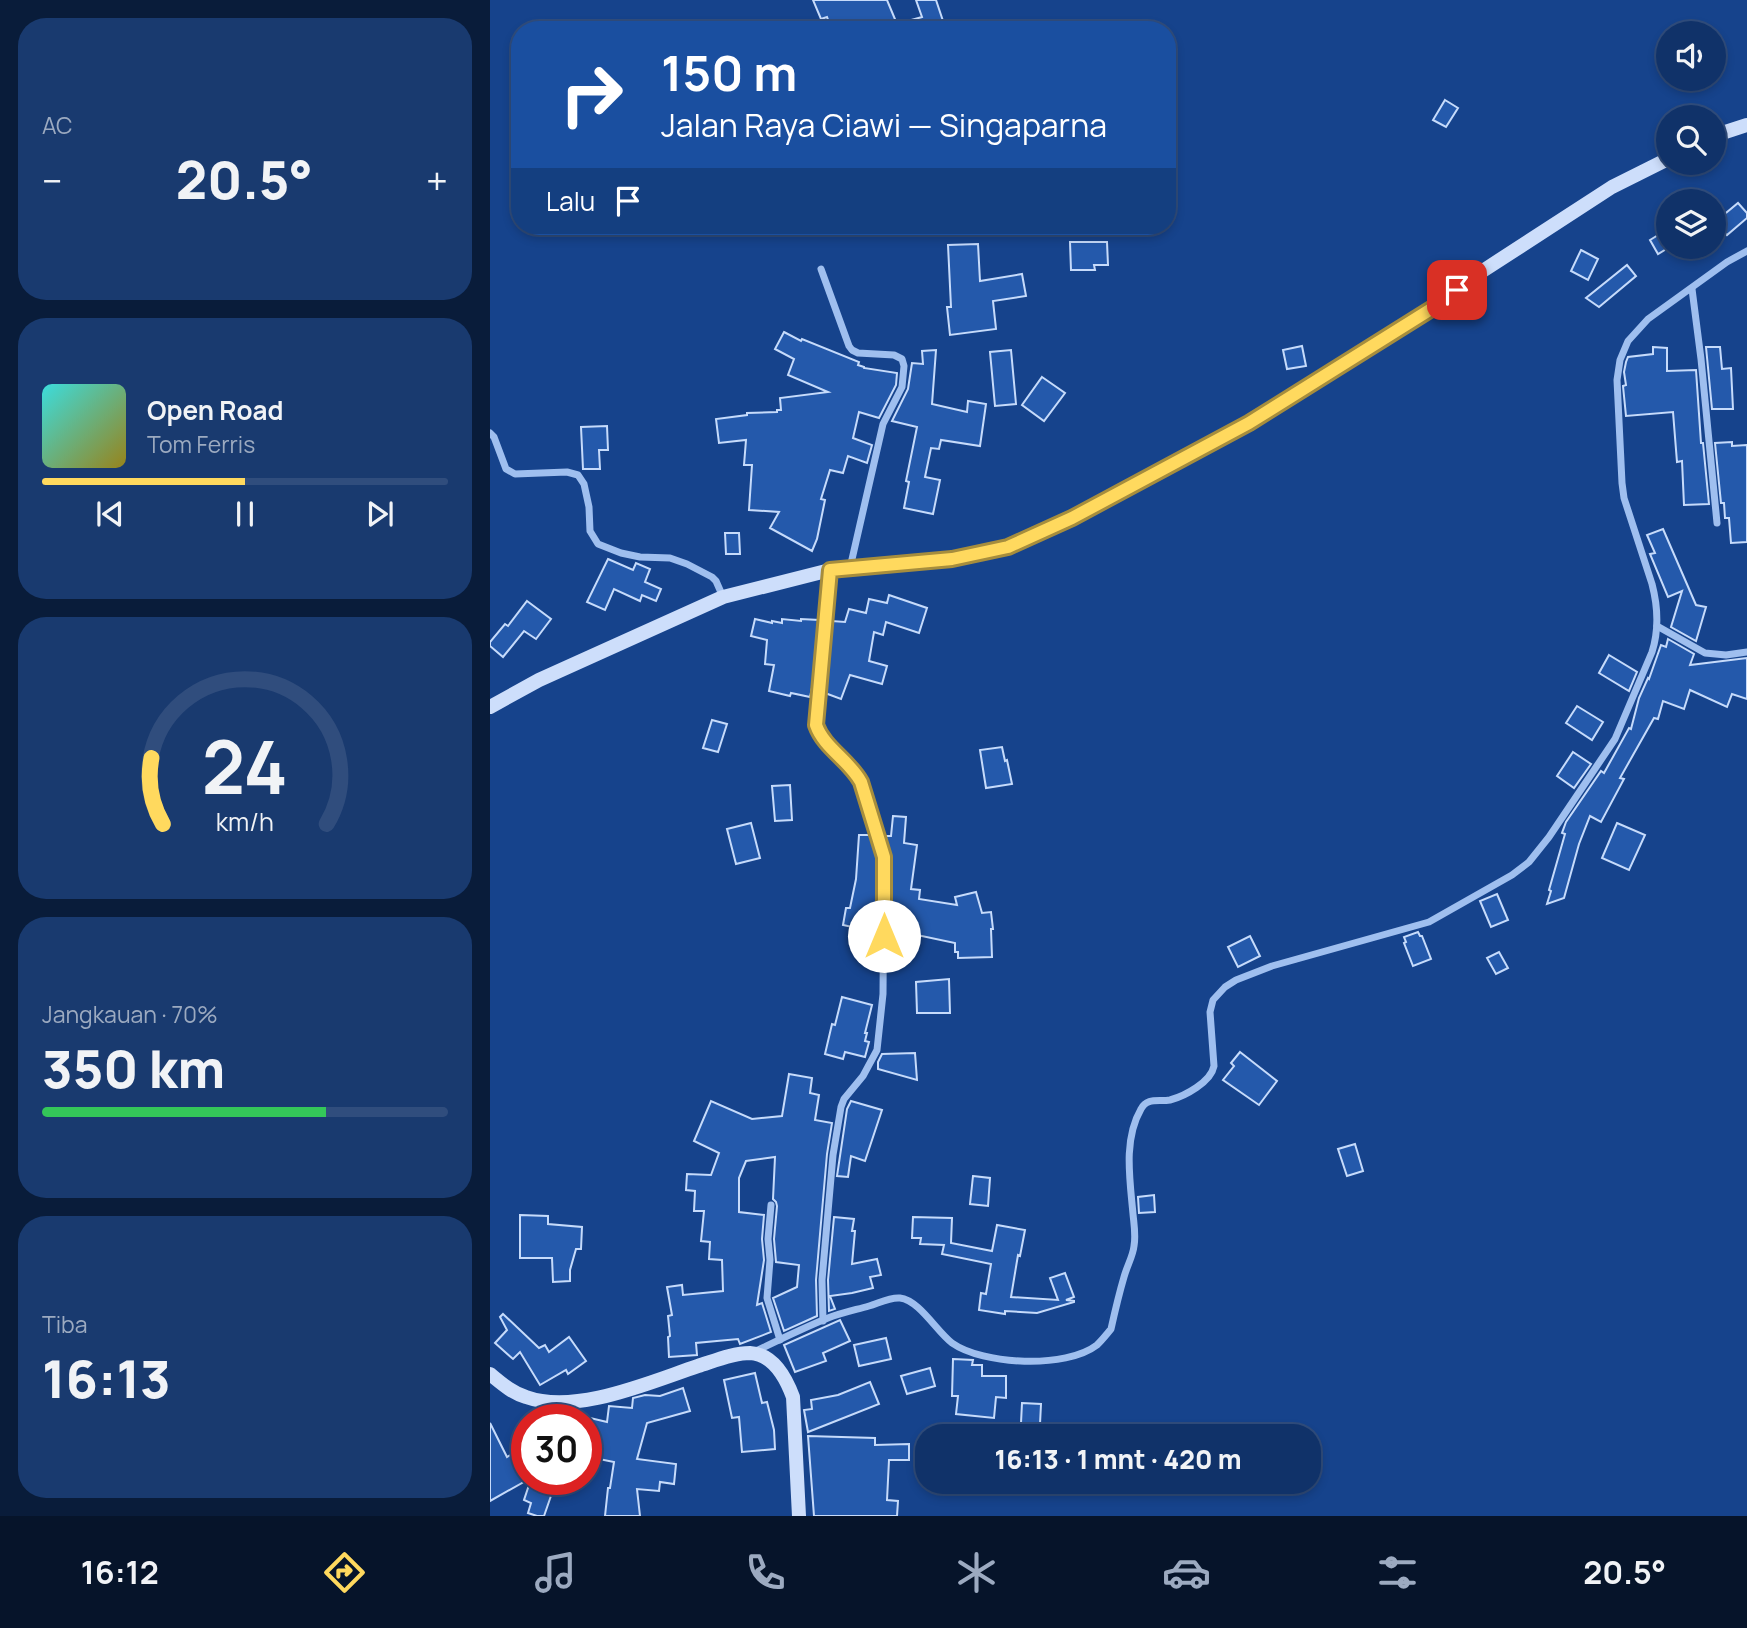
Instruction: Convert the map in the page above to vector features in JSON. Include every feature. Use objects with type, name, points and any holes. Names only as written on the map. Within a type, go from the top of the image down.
[{"type":"main road","points":[[1726,132],[1747,125]]},
{"type":"main road","points":[[490,707],[539,680],[723,597],[830,570],[952,559],[1008,547],[1072,518],[1249,423],[1436,306],[1478,274],[1612,187],[1656,165]]},
{"type":"main road","points":[[490,1374],[507,1388],[525,1397],[546,1402],[573,1402],[631,1388],[730,1356],[752,1353],[766,1359],[777,1367],[787,1380],[793,1397],[799,1516]]},
{"type":"street","points":[[752,1353],[823,1321],[893,1298],[908,1300],[944,1336],[963,1349],[1000,1360],[1058,1359],[1087,1350],[1105,1336],[1111,1329],[1134,1248],[1129,1145],[1134,1126],[1144,1104],[1150,1101],[1172,1100],[1206,1081],[1213,1073],[1210,1013],[1213,1000],[1236,980],[1272,966],[1429,922],[1512,875],[1529,862],[1549,837],[1615,739],[1652,652],[1657,626],[1652,584],[1624,498],[1617,380],[1620,360],[1628,341],[1648,318],[1747,251]]},
{"type":"street","points":[[821,269],[852,350],[858,353],[894,355],[902,359],[904,366],[902,387],[883,424],[849,568]]},
{"type":"street","points":[[1692,289],[1717,523]]},
{"type":"street","points":[[490,433],[506,469],[510,472],[527,475],[566,472],[582,478],[589,507],[590,531],[598,544],[621,553],[670,558],[687,564],[712,577],[723,597]]},
{"type":"street","points":[[823,1321],[822,1280],[833,1155],[841,1107],[877,1050],[883,987],[883,853],[856,772],[823,740],[816,725],[830,570]]},
{"type":"street","points":[[1657,626],[1705,653],[1726,655],[1747,652]]},
{"type":"street","points":[[771,1205],[767,1298],[780,1340]]},
{"type":"building","points":[[813,0],[887,0],[896,21],[829,21],[827,17],[821,19]]},
{"type":"building","points":[[916,0],[936,0],[943,21],[908,21],[922,17]]},
{"type":"building","points":[[1445,100],[1458,108],[1446,127],[1433,120]]},
{"type":"building","points":[[1738,203],[1747,213],[1747,218],[1727,235],[1726,234],[1726,213]]},
{"type":"building","points":[[1656,236],[1656,250],[1650,240]]},
{"type":"building","points":[[1070,242],[1107,242],[1108,265],[1094,265],[1095,270],[1071,270]]},
{"type":"building","points":[[978,244],[980,281],[1022,274],[1026,296],[993,301],[996,329],[950,335],[947,307],[951,307],[948,245]]},
{"type":"building","points":[[1581,250],[1598,259],[1588,280],[1571,271]]},
{"type":"building","points":[[1627,265],[1636,276],[1599,307],[1586,298]]},
{"type":"building","points":[[784,332],[859,362],[858,365],[864,368],[897,373],[896,385],[879,418],[859,412],[853,438],[872,445],[867,463],[848,456],[843,473],[830,470],[821,499],[825,500],[812,551],[770,528],[779,512],[749,510],[752,465],[744,465],[746,440],[719,443],[716,419],[747,413],[777,412],[781,410],[780,398],[828,392],[788,375],[794,359],[775,349]]},
{"type":"building","points":[[1302,346],[1306,366],[1287,369],[1283,350]]},
{"type":"building","points":[[1653,347],[1667,348],[1667,371],[1696,370],[1709,504],[1684,505],[1682,461],[1677,462],[1673,412],[1626,416],[1623,386],[1626,385],[1626,362],[1628,357],[1653,354]]},
{"type":"building","points":[[1706,347],[1720,347],[1722,369],[1731,368],[1733,409],[1712,409]]},
{"type":"building","points":[[936,350],[932,404],[967,412],[968,401],[986,404],[980,446],[941,440],[939,449],[931,448],[925,477],[940,480],[933,514],[904,508],[909,482],[906,481],[917,427],[892,421],[908,389],[912,363],[923,364],[922,351]]},
{"type":"building","points":[[1011,350],[1016,404],[995,406],[990,352]]},
{"type":"building","points":[[1042,377],[1065,393],[1044,421],[1022,405]]},
{"type":"building","points":[[607,426],[608,450],[599,450],[600,469],[583,469],[581,427]]},
{"type":"building","points":[[1732,442],[1732,446],[1747,445],[1747,542],[1731,543],[1729,518],[1725,518],[1724,503],[1721,503],[1715,443]]},
{"type":"building","points":[[1663,529],[1696,605],[1706,607],[1696,641],[1671,627],[1682,591],[1668,597],[1650,554],[1655,553],[1647,535]]},
{"type":"building","points":[[725,533],[739,533],[740,554],[726,554]]},
{"type":"building","points":[[608,559],[633,570],[636,563],[650,569],[645,582],[661,589],[656,601],[642,595],[640,601],[614,589],[605,610],[587,602]]},
{"type":"building","points":[[889,595],[927,608],[919,633],[886,622],[883,635],[874,632],[869,661],[887,666],[882,684],[850,675],[841,699],[825,693],[832,621],[845,622],[849,609],[866,613],[869,599],[887,603]]},
{"type":"building","points":[[527,601],[551,619],[536,639],[524,631],[503,657],[490,646],[490,642],[505,624],[508,626]]},
{"type":"building","points":[[755,619],[772,623],[782,623],[782,619],[819,620],[810,697],[769,691],[774,665],[765,664],[767,640],[751,636]]},
{"type":"building","points":[[1668,639],[1694,654],[1690,665],[1747,658],[1747,699],[1732,694],[1727,707],[1690,690],[1684,709],[1663,701],[1658,719],[1654,718],[1620,778],[1624,779],[1601,822],[1590,816],[1564,898],[1547,904],[1566,822],[1601,771],[1604,773],[1629,728],[1631,729],[1639,698],[1661,645],[1666,647]]},
{"type":"building","points":[[1609,655],[1637,672],[1629,691],[1599,673]]},
{"type":"building","points":[[1577,706],[1603,722],[1592,740],[1566,723]]},
{"type":"building","points":[[712,720],[727,724],[718,752],[703,748]]},
{"type":"building","points":[[1002,747],[1012,784],[986,788],[980,750]]},
{"type":"building","points":[[1573,752],[1591,764],[1574,788],[1557,776]]},
{"type":"building","points":[[790,785],[792,820],[775,821],[772,786]]},
{"type":"building","points":[[893,816],[906,817],[904,843],[917,845],[911,889],[920,890],[919,899],[957,905],[955,897],[976,892],[982,913],[991,912],[992,957],[958,958],[955,943],[898,931],[900,909],[890,908],[890,857],[884,836],[891,836]]},
{"type":"building","points":[[751,823],[760,858],[736,864],[727,829]]},
{"type":"building","points":[[1617,823],[1645,835],[1629,870],[1602,858]]},
{"type":"building","points":[[859,835],[871,835],[878,858],[878,907],[872,906],[869,922],[858,920],[857,928],[843,925],[846,908],[850,908],[856,879]]},
{"type":"building","points":[[1497,894],[1508,920],[1491,927],[1480,901]]},
{"type":"building","points":[[1418,932],[1431,959],[1413,966],[1404,937]]},
{"type":"building","points":[[1250,936],[1260,956],[1238,967],[1228,947]]},
{"type":"building","points":[[1499,952],[1508,968],[1496,974],[1487,958]]},
{"type":"building","points":[[949,979],[950,1013],[917,1013],[916,982]]},
{"type":"building","points":[[842,997],[872,1005],[865,1033],[865,1041],[869,1042],[865,1057],[845,1052],[843,1059],[825,1054]]},
{"type":"building","points":[[1240,1052],[1277,1081],[1259,1105],[1223,1080],[1234,1066],[1231,1063]]},
{"type":"building","points":[[915,1053],[917,1080],[878,1069],[882,1054]]},
{"type":"building","points":[[789,1074],[812,1078],[810,1093],[819,1095],[815,1120],[832,1123],[816,1280],[817,1316],[784,1331],[773,1298],[797,1287],[799,1265],[776,1262],[774,1239],[777,1206],[773,1199],[775,1157],[746,1161],[739,1178],[739,1212],[764,1215],[764,1260],[757,1305],[762,1303],[771,1332],[740,1344],[738,1339],[696,1343],[697,1355],[669,1357],[668,1316],[672,1315],[667,1287],[682,1285],[683,1295],[723,1291],[722,1260],[709,1259],[710,1242],[701,1241],[704,1211],[694,1211],[695,1191],[686,1190],[687,1174],[711,1175],[719,1153],[694,1141],[711,1101],[752,1119],[782,1116]]},
{"type":"building","points":[[851,1101],[882,1110],[865,1161],[851,1156],[848,1177],[837,1176],[847,1109]]},
{"type":"building","points":[[1355,1144],[1363,1171],[1347,1176],[1338,1149]]},
{"type":"building","points":[[973,1176],[990,1178],[988,1206],[970,1204]]},
{"type":"building","points":[[1154,1195],[1155,1212],[1139,1213],[1138,1197]]},
{"type":"building","points":[[520,1215],[548,1216],[548,1224],[582,1227],[581,1249],[576,1249],[570,1281],[553,1282],[552,1258],[520,1258]]},
{"type":"building","points":[[834,1217],[854,1219],[852,1264],[877,1259],[881,1275],[870,1277],[873,1288],[830,1296],[835,1309],[829,1311],[828,1280]]},
{"type":"building","points":[[913,1217],[952,1218],[951,1243],[992,1251],[997,1225],[1025,1230],[1011,1297],[1058,1300],[1050,1278],[1065,1273],[1074,1297],[1066,1300],[1074,1302],[1037,1313],[1005,1311],[1005,1314],[979,1310],[981,1293],[986,1294],[991,1264],[942,1254],[944,1245],[920,1244],[921,1238],[912,1238]]},
{"type":"building","points":[[503,1314],[539,1348],[545,1345],[549,1352],[569,1337],[586,1361],[568,1374],[566,1370],[540,1385],[520,1352],[513,1359],[495,1343],[507,1330],[500,1317]]},
{"type":"building","points":[[840,1320],[850,1341],[823,1353],[826,1361],[795,1372],[784,1345]]},
{"type":"building","points":[[886,1338],[891,1359],[859,1366],[854,1345]]},
{"type":"building","points":[[953,1359],[973,1360],[972,1365],[982,1365],[982,1376],[1006,1376],[1006,1398],[996,1397],[994,1418],[956,1414],[958,1396],[952,1396]]},
{"type":"building","points":[[930,1368],[935,1386],[907,1394],[901,1376]]},
{"type":"building","points":[[755,1373],[762,1403],[767,1402],[774,1430],[775,1449],[742,1452],[739,1417],[732,1418],[724,1380]]},
{"type":"building","points":[[870,1382],[879,1404],[808,1432],[804,1410],[812,1409],[811,1400],[838,1395]]},
{"type":"building","points":[[683,1388],[690,1411],[647,1423],[637,1459],[676,1464],[674,1484],[660,1482],[659,1491],[637,1489],[640,1516],[605,1516],[614,1462],[602,1460],[602,1421],[607,1422],[609,1406],[632,1408],[633,1398],[645,1395],[660,1396]]},
{"type":"building","points":[[1022,1403],[1041,1404],[1040,1424],[1021,1423]]},
{"type":"building","points":[[490,1423],[507,1457],[511,1454],[511,1489],[490,1501]]},
{"type":"building","points":[[808,1436],[875,1438],[875,1445],[909,1444],[909,1460],[889,1460],[887,1500],[898,1501],[897,1516],[814,1516]]},
{"type":"building","points":[[526,1495],[551,1495],[544,1516],[528,1513],[531,1503],[524,1500]]},
{"type":"route","points":[[884,936],[884,857],[861,782],[856,772],[823,740],[816,725],[830,570],[952,559],[1008,547],[1072,518],[1249,423],[1436,306],[1457,290]]}]
